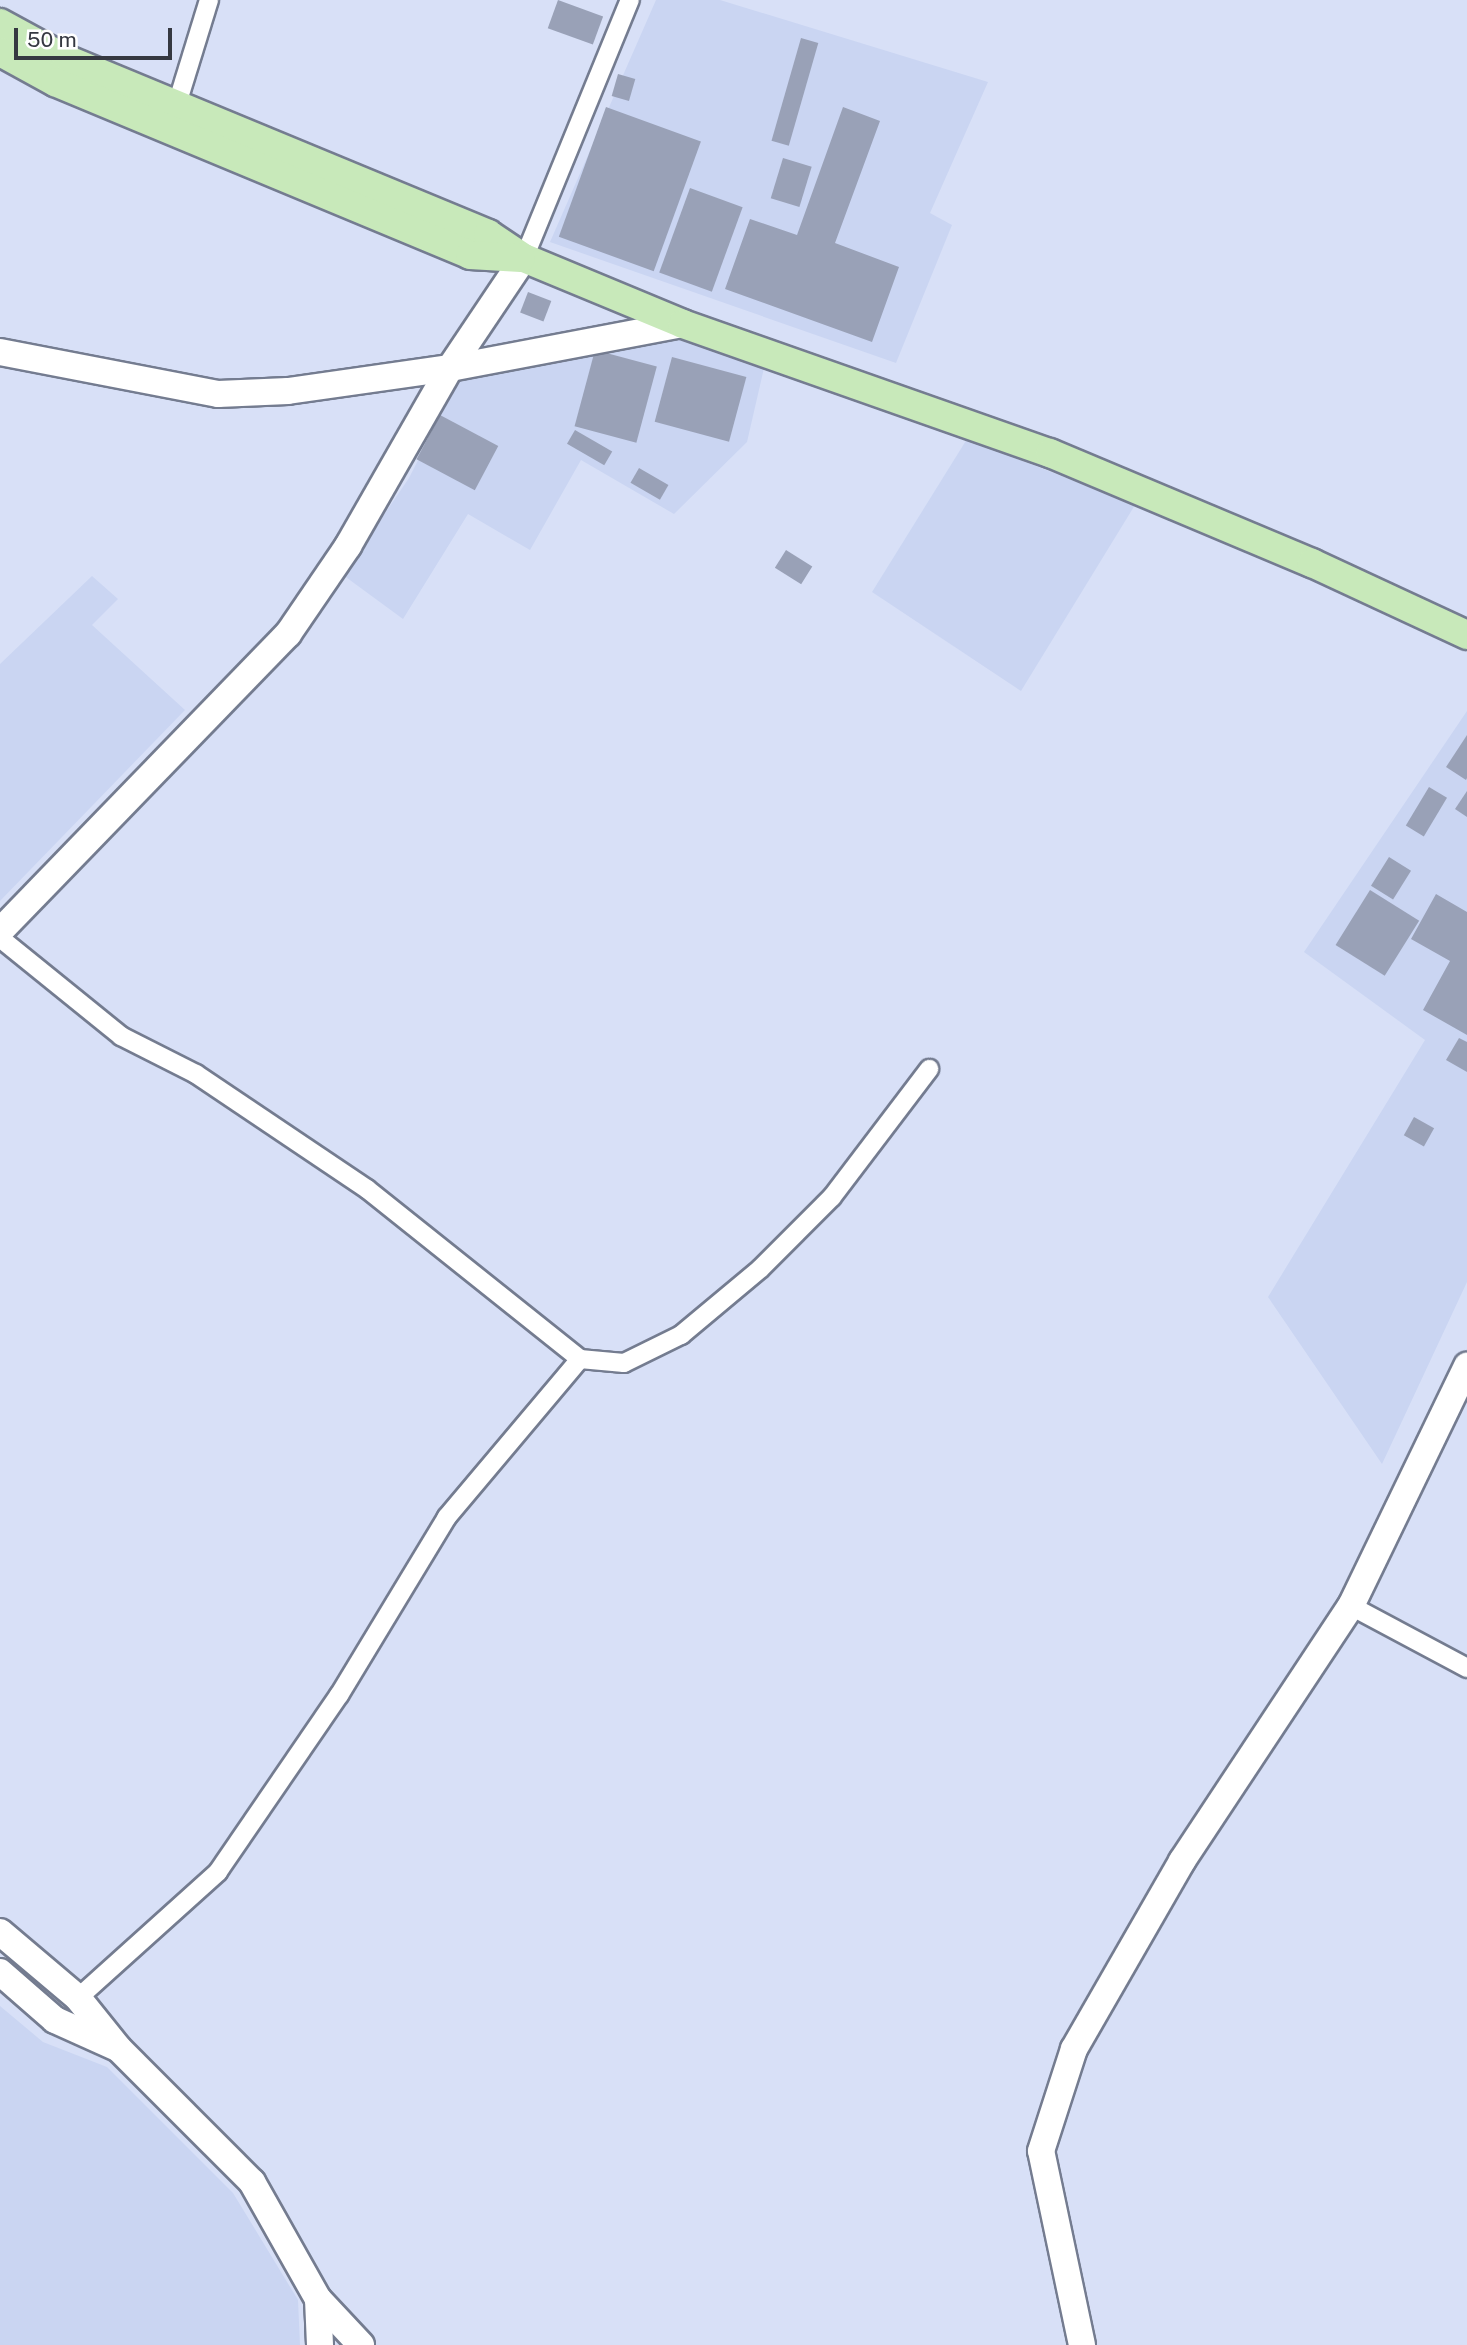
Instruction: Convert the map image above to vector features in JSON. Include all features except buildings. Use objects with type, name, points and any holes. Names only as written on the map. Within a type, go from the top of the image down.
[{"type":"main road","points":[[0,23],[66,59],[488,234],[524,258],[683,324],[1050,453],[1312,563],[1467,635]]},
{"type":"main road","points":[[0,52],[55,82],[470,255],[524,258]]},
{"type":"street","points":[[177,104],[209,0]]},
{"type":"street","points":[[0,931],[288,634],[348,546],[450,368],[524,258],[630,0]]},
{"type":"street","points":[[0,352],[218,394],[288,391],[450,368],[683,324]]},
{"type":"street","points":[[0,938],[121,1037],[196,1074],[367,1189],[580,1359],[624,1363],[691,1326],[761,1268],[832,1197],[929,1069]]},
{"type":"street","points":[[78,1998],[218,1872],[338,1695],[447,1517],[580,1359]]},
{"type":"street","points":[[1082,2345],[1041,2151],[1074,2049],[1182,1861],[1351,1606],[1467,1366]]},
{"type":"street","points":[[1351,1606],[1467,1668]]},
{"type":"street","points":[[0,1932],[78,1998],[119,2049],[252,2182],[318,2299],[361,2345]]},
{"type":"street","points":[[0,1972],[55,2020],[119,2049]]},
{"type":"street","points":[[318,2299],[320,2345]]},
{"type":"shaded area","points":[[656,0],[720,0],[988,82],[930,213],[952,225],[896,363],[550,242]]},
{"type":"shaded area","points":[[684,339],[764,368],[747,442],[674,514],[581,460],[530,550],[468,514],[403,619],[343,575],[409,478],[460,377]]},
{"type":"shaded area","points":[[967,439],[1135,505],[1021,691],[872,592]]},
{"type":"shaded area","points":[[92,576],[118,599],[92,625],[185,710],[0,901],[0,664]]},
{"type":"shaded area","points":[[1467,711],[1467,1282],[1382,1464],[1268,1297],[1425,1040],[1304,952]]},
{"type":"shaded area","points":[[0,2006],[43,2042],[107,2067],[233,2193],[298,2300],[300,2345],[0,2345]]}]
